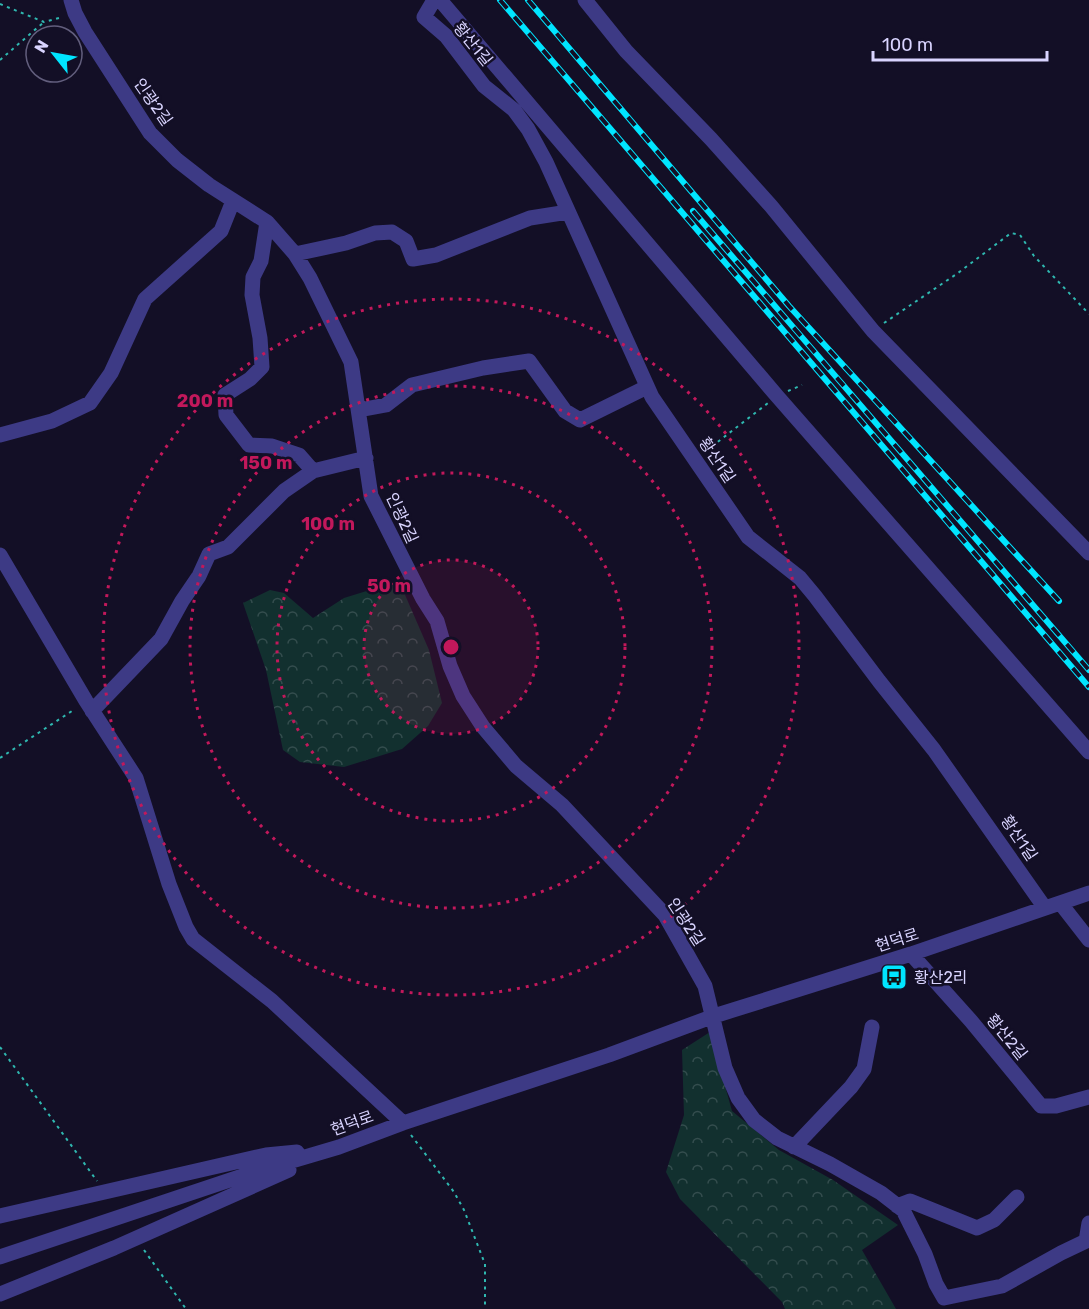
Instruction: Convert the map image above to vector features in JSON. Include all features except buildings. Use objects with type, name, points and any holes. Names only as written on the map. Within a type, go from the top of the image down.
[{"type":"street","name":"황산1길","points":[[434,0],[424,17],[446,36],[484,86],[514,110],[536,143],[651,397],[748,537],[800,578],[815,596],[934,750],[1046,908]]},
{"type":"street","points":[[440,0],[777,396],[1089,752]]},
{"type":"street","points":[[585,0],[626,51],[711,139],[771,206],[873,331],[1089,553]]},
{"type":"street","name":"인광2길","points":[[73,6],[105,64],[150,133],[177,160],[233,201],[267,222],[295,254],[310,278],[351,362],[371,496],[423,599],[437,621],[450,666],[463,696],[483,727],[516,766],[562,806],[665,915],[705,986],[714,1016]]},
{"type":"street","points":[[536,143],[553,134]]},
{"type":"street","points":[[0,435],[52,421],[90,403],[111,373],[145,299],[221,231],[233,201]]},
{"type":"street","points":[[295,254],[346,243],[375,233],[392,232],[406,241],[413,259],[436,255],[530,218],[568,212]]},
{"type":"street","points":[[267,222],[261,261],[253,277],[252,295],[260,338],[262,367],[250,379],[225,395],[226,415],[249,444],[272,446],[299,455],[314,471]]},
{"type":"street","points":[[359,410],[386,405],[412,385],[483,368],[529,361],[565,411],[580,420],[647,387]]},
{"type":"street","points":[[89,706],[161,639],[199,576],[209,554],[228,547],[284,491],[314,471],[366,458]]},
{"type":"street","points":[[0,555],[89,706],[136,778],[169,884],[193,939],[272,1001],[382,1106],[403,1123]]},
{"type":"street","name":"현덕로","points":[[0,1257],[251,1173],[339,1147],[403,1123],[609,1055],[714,1016],[911,954],[1089,893]]},
{"type":"street","points":[[1061,904],[1089,940]]},
{"type":"street","name":"황산2길","points":[[911,954],[971,1021],[1041,1106],[1056,1106],[1089,1097]]},
{"type":"street","points":[[714,1016],[725,1068],[738,1098],[754,1120],[777,1138],[881,1193],[903,1210],[944,1298],[1002,1286],[1086,1241],[1089,1223]]},
{"type":"street","points":[[794,1147],[851,1087],[864,1069],[872,1028]]},
{"type":"street","points":[[0,1216],[266,1155],[339,1147]]},
{"type":"street","points":[[0,1294],[135,1239],[339,1147]]},
{"type":"street","points":[[897,1206],[910,1201],[977,1228],[994,1220],[1017,1197]]},
{"type":"path","points":[[0,4],[44,22],[57,20],[73,6]]},
{"type":"path","points":[[0,60],[44,22]]},
{"type":"path","points":[[873,331],[958,273],[1011,233],[1020,235],[1034,256],[1089,314]]},
{"type":"path","points":[[695,459],[777,396],[802,385]]},
{"type":"path","points":[[0,758],[89,706]]},
{"type":"path","points":[[0,1047],[106,1193]]},
{"type":"path","points":[[403,1123],[454,1192],[464,1210],[485,1264],[485,1309]]},
{"type":"path","points":[[135,1239],[186,1309]]},
{"type":"green space","points":[[399,581],[429,650],[442,703],[428,726],[402,749],[344,767],[300,762],[283,750],[266,670],[243,603],[270,590],[284,593],[313,618],[344,598]]},
{"type":"green space","points":[[710,1032],[732,1111],[779,1150],[833,1180],[898,1225],[862,1250],[896,1309],[785,1309],[782,1302],[680,1199],[666,1172],[684,1115],[682,1050]]},
{"type":"railway","points":[[500,0],[1089,687]]},
{"type":"railway","points":[[528,0],[789,306],[1059,601]]},
{"type":"railway","points":[[693,211],[1089,670]]},
{"type":"place","name":"황산2리","points":[[894,977]]}]
